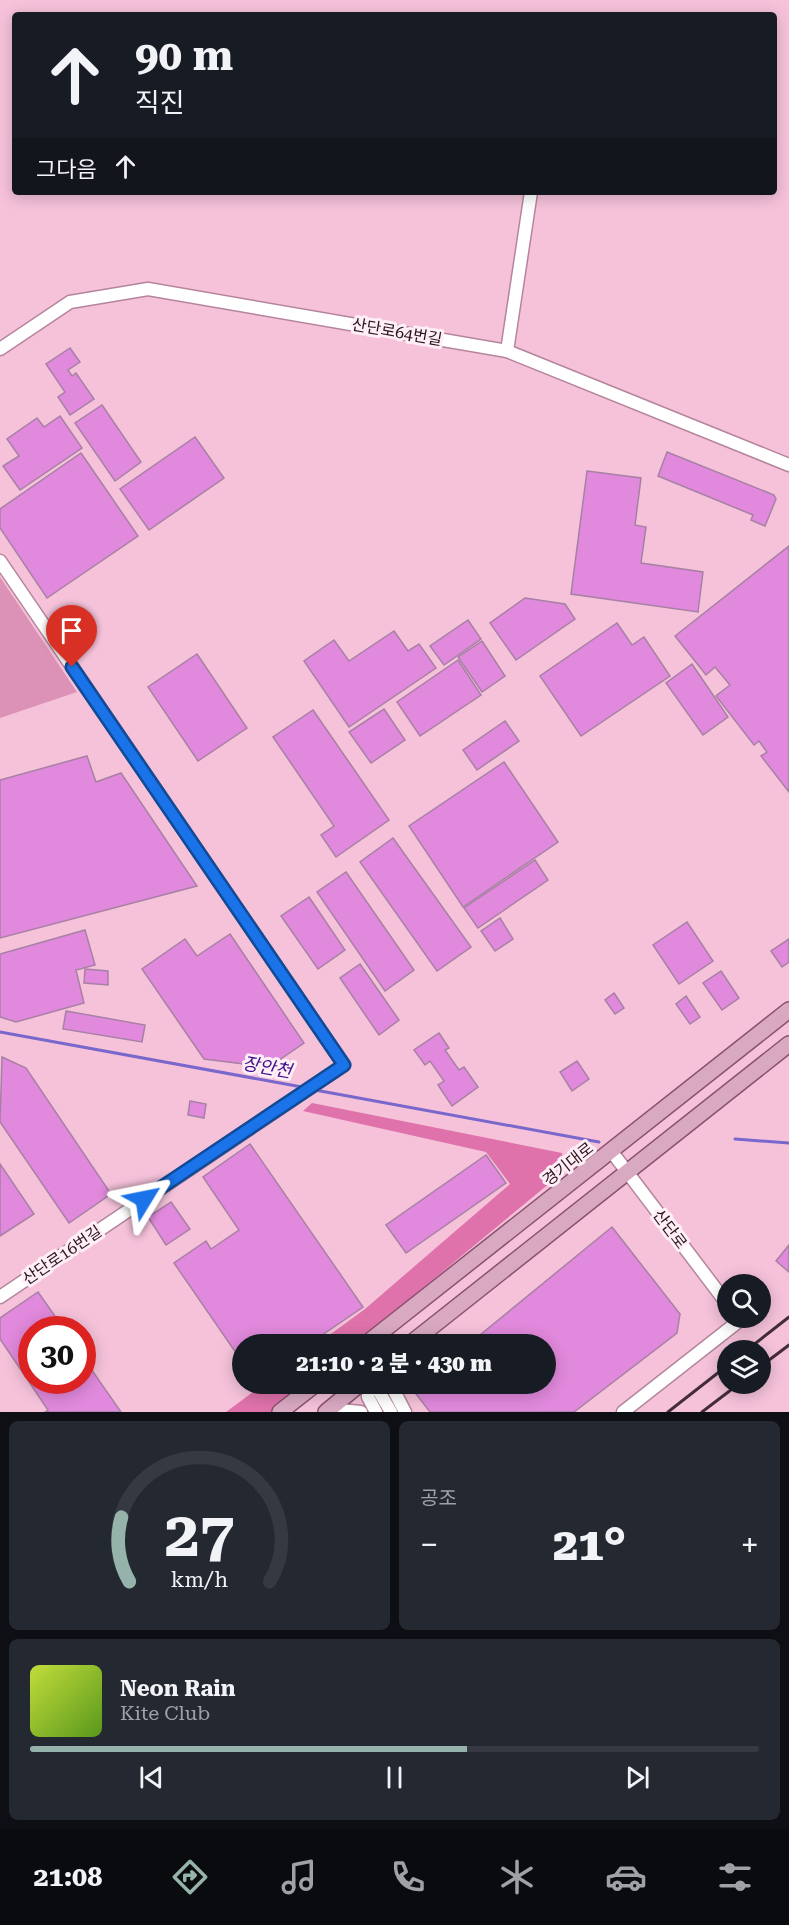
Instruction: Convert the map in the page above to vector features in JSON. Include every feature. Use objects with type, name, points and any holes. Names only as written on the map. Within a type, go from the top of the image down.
[{"type":"main road","name":"경기대로","points":[[379,1334],[789,1010]]},
{"type":"main road","points":[[423,1334],[789,1044]]},
{"type":"main road","points":[[280,1412],[303,1394]]},
{"type":"main road","points":[[328,1410],[348,1394]]},
{"type":"street","points":[[507,351],[531,195]]},
{"type":"street","name":"산단로64번길","points":[[0,349],[70,302],[148,289],[507,351],[789,465]]},
{"type":"street","name":"산단로16번길","points":[[0,561],[344,1065],[314,1083],[0,1297]]},
{"type":"street","name":"산단로","points":[[612,1152],[717,1290]]},
{"type":"street","points":[[622,1412],[731,1328]]},
{"type":"street","points":[[369,1394],[376,1412]]},
{"type":"street","points":[[379,1394],[391,1412]]},
{"type":"street","points":[[396,1394],[405,1412]]},
{"type":"street","points":[[328,1410],[362,1412]]},
{"type":"shaded area","points":[[0,577],[77,692],[0,718]]},
{"type":"shaded area","points":[[312,1103],[562,1153],[562,1173],[367,1334],[331,1334],[365,1309],[510,1184],[486,1152],[303,1111]]},
{"type":"shaded area","points":[[250,1394],[294,1394],[272,1412],[226,1412]]},
{"type":"building","points":[[70,348],[80,362],[68,370],[72,376],[76,373],[94,399],[70,415],[58,397],[65,392],[46,364]]},
{"type":"building","points":[[102,405],[141,462],[115,481],[75,423]]},
{"type":"building","points":[[60,416],[82,448],[20,490],[3,466],[19,456],[7,439],[37,418],[44,427]]},
{"type":"building","points":[[195,437],[224,478],[149,530],[120,489]]},
{"type":"building","points":[[667,452],[774,495],[776,499],[765,526],[751,520],[753,515],[658,476]]},
{"type":"building","points":[[81,453],[138,536],[47,598],[0,528],[0,509]]},
{"type":"building","points":[[587,471],[641,478],[635,525],[646,527],[641,563],[703,572],[698,612],[571,594]]},
{"type":"building","points":[[789,546],[789,792],[761,756],[767,752],[759,741],[754,745],[716,696],[730,685],[715,667],[706,675],[675,636]]},
{"type":"building","points":[[525,598],[565,604],[575,619],[516,660],[490,623]]},
{"type":"building","points":[[468,620],[481,639],[444,665],[430,646]]},
{"type":"building","points":[[617,623],[632,645],[644,637],[670,676],[581,736],[540,676]]},
{"type":"building","points":[[394,631],[408,651],[419,644],[436,668],[349,727],[304,661],[334,640],[349,661]]},
{"type":"building","points":[[482,641],[505,676],[482,692],[458,657]]},
{"type":"building","points":[[197,654],[247,728],[198,761],[148,687]]},
{"type":"building","points":[[458,660],[481,695],[420,736],[397,702]]},
{"type":"building","points":[[692,664],[728,717],[703,735],[666,683]]},
{"type":"building","points":[[384,709],[405,740],[371,763],[349,732]]},
{"type":"building","points":[[313,710],[389,820],[336,857],[321,835],[334,826],[273,737]]},
{"type":"building","points":[[505,721],[519,741],[477,770],[463,750]]},
{"type":"building","points":[[87,756],[96,782],[121,773],[197,886],[0,938],[0,780]]},
{"type":"building","points":[[504,762],[558,842],[463,907],[409,826]]},
{"type":"building","points":[[393,838],[471,947],[437,971],[360,862]]},
{"type":"building","points":[[535,860],[548,880],[478,928],[464,908]]},
{"type":"building","points":[[346,872],[414,970],[385,991],[317,892]]},
{"type":"building","points":[[309,897],[345,950],[318,969],[281,916]]},
{"type":"building","points":[[500,918],[513,939],[495,951],[481,931]]},
{"type":"building","points":[[687,922],[713,961],[679,984],[653,945]]},
{"type":"building","points":[[85,930],[95,965],[76,970],[84,1003],[16,1022],[0,1017],[0,954]]},
{"type":"building","points":[[230,934],[304,1043],[269,1067],[204,1059],[142,969],[185,939],[197,956]]},
{"type":"building","points":[[789,939],[789,962],[782,967],[771,951]]},
{"type":"building","points":[[360,964],[399,1020],[379,1035],[340,978]]},
{"type":"building","points":[[85,969],[108,971],[108,985],[84,983]]},
{"type":"building","points":[[721,971],[739,998],[722,1010],[703,983]]},
{"type":"building","points":[[614,993],[624,1008],[615,1014],[605,1000]]},
{"type":"building","points":[[686,996],[700,1017],[690,1024],[676,1004]]},
{"type":"building","points":[[66,1011],[145,1025],[142,1042],[63,1029]]},
{"type":"building","points":[[439,1033],[449,1048],[445,1050],[459,1070],[464,1067],[478,1087],[452,1106],[438,1085],[444,1081],[430,1061],[425,1065],[414,1050]]},
{"type":"building","points":[[2,1057],[26,1068],[111,1194],[69,1223],[0,1122]]},
{"type":"building","points":[[577,1061],[589,1079],[572,1091],[560,1072]]},
{"type":"building","points":[[190,1101],[206,1104],[204,1118],[188,1115]]},
{"type":"building","points":[[250,1144],[363,1307],[324,1334],[232,1334],[232,1347],[174,1263],[206,1241],[211,1249],[239,1230],[203,1177]]},
{"type":"building","points":[[486,1155],[506,1183],[406,1253],[386,1225]]},
{"type":"building","points":[[0,1164],[34,1214],[0,1236]]},
{"type":"building","points":[[171,1202],[190,1229],[166,1245],[148,1217]]},
{"type":"building","points":[[612,1227],[680,1314],[677,1333],[574,1412],[430,1412],[416,1394],[556,1394],[556,1334],[481,1334]]},
{"type":"building","points":[[789,1245],[789,1272],[776,1261]]},
{"type":"building","points":[[38,1292],[55,1316],[18,1316],[18,1366],[0,1339],[0,1318]]},
{"type":"building","points":[[96,1376],[121,1412],[45,1412],[48,1410],[37,1394],[96,1394]]},
{"type":"waterway","name":"장안천","points":[[0,1032],[302,1087]]},
{"type":"waterway","name":"장안천","points":[[315,1090],[599,1142]]},
{"type":"waterway","name":"장안천","points":[[735,1139],[789,1143]]},
{"type":"railway","points":[[760,1340],[789,1317]]},
{"type":"railway","points":[[771,1359],[789,1345]]},
{"type":"railway","points":[[668,1412],[717,1374]]},
{"type":"railway","points":[[702,1412],[726,1394]]},
{"type":"route","points":[[72,667],[344,1065],[144,1199]]}]
